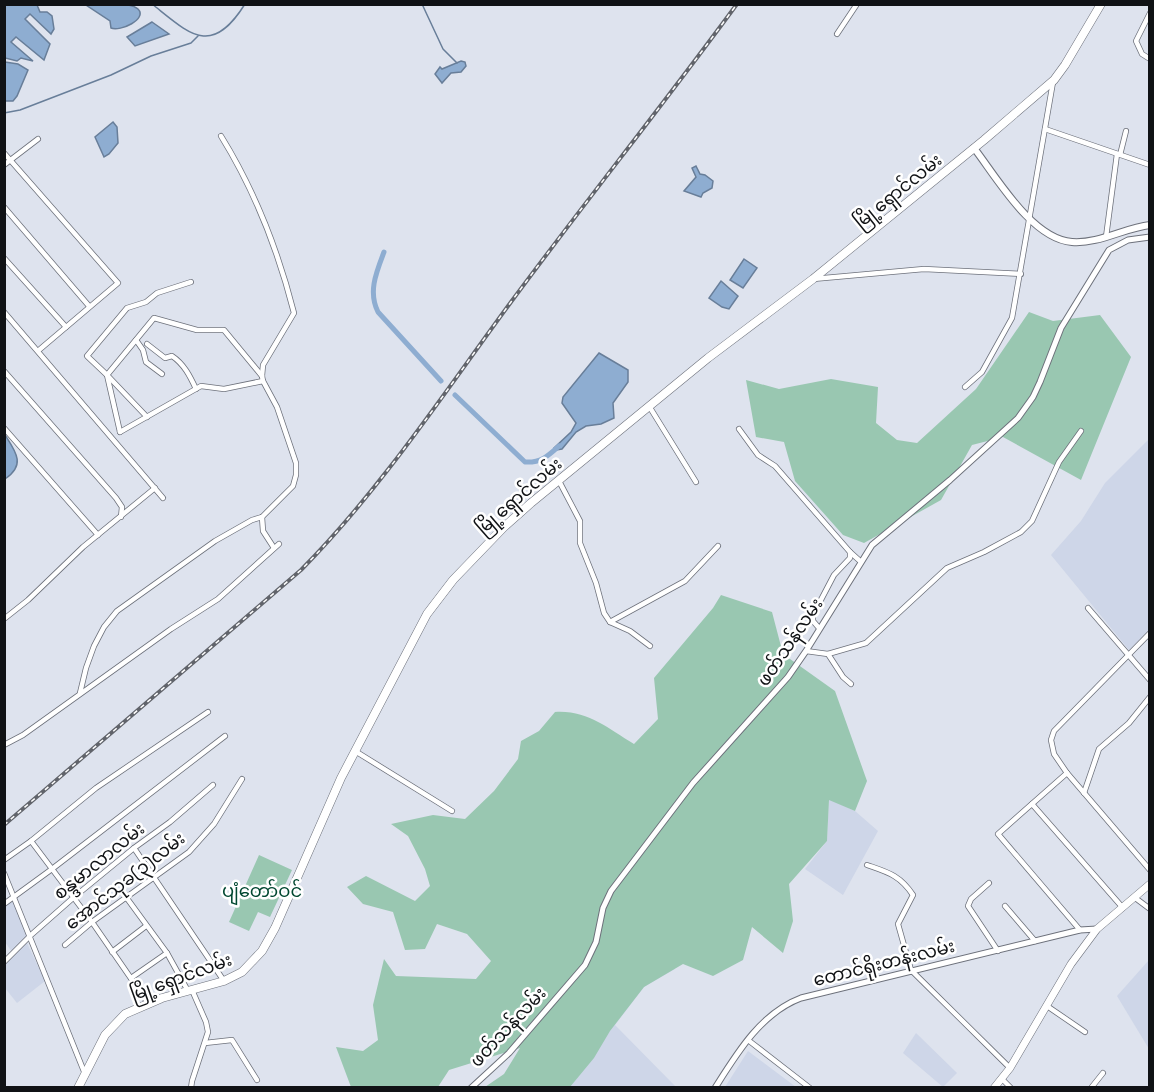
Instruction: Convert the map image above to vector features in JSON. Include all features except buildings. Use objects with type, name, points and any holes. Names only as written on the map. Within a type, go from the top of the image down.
[{"type":"highway","name":"မြို့ရှောင်လမ်း","points":[[78,1088],[105,1035],[118,1020],[148,1003],[224,981],[247,968],[262,951],[275,928],[340,778],[435,601],[453,580],[504,527],[649,406],[708,358],[813,279],[1054,80],[1101,4]]},
{"type":"main road","points":[[974,148],[1029,220],[1053,237],[1073,242],[1106,237],[1149,225]]},
{"type":"main road","points":[[994,1088],[1010,1068],[1071,964],[1097,929],[1149,884]]},
{"type":"street","points":[[837,34],[857,4]]},
{"type":"street","points":[[1149,13],[1136,41],[1142,54],[1149,59]]},
{"type":"street","points":[[965,387],[982,372],[1012,318],[1054,80]]},
{"type":"street","points":[[1045,129],[1149,165]]},
{"type":"street","points":[[1106,237],[1119,155],[1126,132]]},
{"type":"street","points":[[221,136],[261,212],[294,313],[263,365],[263,378]]},
{"type":"street","points":[[4,165],[38,139]]},
{"type":"street","points":[[4,153],[118,283],[39,350]]},
{"type":"street","points":[[4,207],[89,306]]},
{"type":"street","name":"ဖတ်သန်လမ်း","points":[[471,1088],[509,1053],[579,973],[596,942],[603,908],[611,891],[693,783],[776,693],[807,651],[860,561],[872,545],[950,480],[1018,418],[1033,397],[1062,328],[1109,250],[1128,240],[1149,237]]},
{"type":"street","points":[[4,258],[66,327]]},
{"type":"street","points":[[813,279],[924,269],[1021,274]]},
{"type":"street","points":[[147,417],[87,356],[127,308],[146,302],[157,293],[191,282]]},
{"type":"street","points":[[4,312],[39,350],[163,498]]},
{"type":"street","points":[[81,693],[86,668],[94,646],[104,627],[117,611],[215,541],[252,520],[262,517],[293,486],[296,475],[296,463],[277,407],[263,378],[224,330],[197,330],[154,318],[106,375]]},
{"type":"street","points":[[136,340],[143,350],[146,362],[162,374]]},
{"type":"street","points":[[147,344],[165,358],[172,356],[176,358],[189,373],[196,388]]},
{"type":"street","points":[[4,370],[116,498],[122,507],[121,517]]},
{"type":"street","points":[[106,375],[120,432]]},
{"type":"street","points":[[112,436],[201,386],[224,389],[263,378]]},
{"type":"street","points":[[649,406],[696,482]]},
{"type":"street","points":[[4,428],[98,535]]},
{"type":"street","points":[[739,429],[758,455],[775,466],[860,561]]},
{"type":"street","points":[[807,651],[828,654],[866,643],[947,568],[1022,532],[1032,521],[1059,462],[1081,431]]},
{"type":"street","points":[[559,481],[580,521],[580,543],[596,583],[604,613],[610,622],[630,631],[650,646]]},
{"type":"street","points":[[4,619],[98,535],[155,488]]},
{"type":"street","points":[[262,517],[263,531],[274,549]]},
{"type":"street","points":[[4,745],[23,735],[218,599],[279,544]]},
{"type":"street","points":[[610,622],[685,581],[718,546]]},
{"type":"street","points":[[819,628],[813,621],[813,615],[834,575],[850,558],[850,552]]},
{"type":"street","points":[[1088,608],[1149,680]]},
{"type":"street","points":[[1149,633],[1054,731],[1051,740],[1054,754],[1067,773],[1149,870]]},
{"type":"street","points":[[828,654],[843,677],[852,684]]},
{"type":"street","points":[[1084,793],[1100,749],[1129,723],[1149,697]]},
{"type":"street","points":[[4,860],[96,788],[208,712]]},
{"type":"street","points":[[4,904],[225,736]]},
{"type":"street","points":[[354,751],[452,812]]},
{"type":"street","points":[[1067,773],[998,834],[1080,930]]},
{"type":"street","name":"အောင်သုခ(၃)လမ်း","points":[[65,945],[92,922],[189,852],[214,824],[242,779]]},
{"type":"street","name":"စန္ဒမာလာလမ်း","points":[[4,962],[73,898],[213,785]]},
{"type":"street","points":[[1032,804],[1123,908]]},
{"type":"street","points":[[31,841],[92,922],[148,1003]]},
{"type":"street","points":[[134,848],[224,981]]},
{"type":"street","points":[[867,865],[891,874],[905,883],[913,895],[898,924],[911,970],[1010,1068]]},
{"type":"street","points":[[4,873],[31,935],[85,1074]]},
{"type":"street","points":[[989,883],[971,899],[968,906],[998,951]]},
{"type":"street","points":[[126,897],[167,953],[190,990],[206,1022],[208,1032],[191,1088]]},
{"type":"street","points":[[1134,897],[1149,909]]},
{"type":"street","points":[[1005,906],[1035,941]]},
{"type":"street","points":[[112,952],[146,926]]},
{"type":"street","name":"တောင်ရိုးတန်းလမ်း","points":[[715,1088],[748,1040],[770,1016],[786,1004],[801,998],[911,970],[1080,930],[1097,929]]},
{"type":"street","points":[[131,978],[167,953]]},
{"type":"street","points":[[1047,1006],[1085,1032]]},
{"type":"street","points":[[205,1043],[232,1040],[257,1080]]},
{"type":"street","points":[[748,1040],[810,1088]]},
{"type":"street","points":[[1091,1088],[1103,1073]]},
{"type":"street","points":[[1001,1078],[1011,1088]]},
{"type":"shaded area","points":[[1149,439],[1149,630],[1129,650],[1051,555],[1081,521],[1105,483]]},
{"type":"shaded area","points":[[829,799],[855,811],[878,831],[843,895],[805,869],[827,841]]},
{"type":"shaded area","points":[[11,896],[28,936],[12,952],[5,942],[5,902]]},
{"type":"shaded area","points":[[27,943],[45,981],[17,1003],[5,988],[4,962]]},
{"type":"shaded area","points":[[652,947],[675,969],[644,987],[615,1025],[676,1087],[532,1088]]},
{"type":"shaded area","points":[[1149,960],[1149,1049],[1117,996]]},
{"type":"shaded area","points":[[916,1033],[957,1073],[943,1087],[903,1053]]},
{"type":"shaded area","points":[[748,1051],[796,1087],[725,1087]]},
{"type":"green space","points":[[1029,312],[1053,321],[1100,315],[1131,357],[1081,480],[1003,437],[972,445],[941,500],[864,543],[843,535],[795,481],[784,442],[756,437],[746,380],[779,389],[831,379],[878,387],[876,423],[897,440],[917,443],[976,389]]},
{"type":"green space","points":[[721,595],[772,612],[783,654],[835,691],[867,781],[855,811],[829,800],[827,841],[789,884],[793,921],[783,953],[752,927],[743,960],[713,976],[683,964],[644,987],[610,1031],[594,1058],[570,1087],[485,1087],[504,1074],[520,1048],[449,1070],[438,1087],[351,1087],[336,1047],[363,1051],[378,1040],[373,1005],[384,959],[396,976],[476,979],[491,961],[467,934],[437,924],[425,949],[405,950],[393,912],[363,904],[347,887],[366,876],[415,901],[430,886],[425,869],[408,836],[391,824],[433,815],[465,819],[494,791],[518,759],[521,741],[539,731],[555,712],[567,712],[587,717],[634,744],[658,719],[654,678],[713,608]]},
{"type":"green space","name":"ပျံတော်ဝင်","points":[[259,855],[292,870],[270,917],[258,912],[249,931],[229,922]]},
{"type":"water","points":[[5,4],[37,5],[40,12],[47,12],[52,16],[54,29],[51,34],[30,14],[25,19],[50,44],[44,60],[16,37],[11,42],[33,61],[5,58]]},
{"type":"water","points":[[86,5],[128,5],[134,6],[140,13],[132,24],[115,29],[111,28],[110,21]]},
{"type":"water","points":[[152,22],[169,34],[135,46],[127,37]]},
{"type":"water","points":[[461,61],[465,62],[466,66],[461,72],[451,73],[442,83],[435,74],[440,67],[442,69]]},
{"type":"water","points":[[5,62],[18,64],[28,70],[13,101],[5,101]]},
{"type":"water","points":[[113,122],[117,127],[118,143],[104,157],[95,137]]},
{"type":"water","points":[[696,166],[700,174],[713,181],[712,188],[703,193],[701,197],[684,191],[696,177],[692,168]]},
{"type":"water","points":[[744,259],[757,268],[743,288],[730,280]]},
{"type":"water","points":[[721,281],[738,296],[729,309],[709,298]]},
{"type":"water","points":[[599,353],[628,370],[628,382],[613,403],[614,418],[601,424],[586,426],[576,432],[562,449],[556,450],[554,448],[571,432],[576,423],[562,403],[563,397]]},
{"type":"water","points":[[5,435],[15,453],[17,463],[15,469],[5,479]]},
{"type":"waterway","points":[[152,4],[178,24],[200,36],[211,36],[221,31],[233,21],[245,4]]},
{"type":"waterway","points":[[422,4],[443,49],[457,63]]},
{"type":"waterway","points":[[4,113],[20,110],[111,75],[151,56],[191,43],[198,36]]},
{"type":"waterway","points":[[384,252],[373,290],[378,312],[441,381]]},
{"type":"waterway","points":[[455,395],[525,462],[540,460],[559,446]]},
{"type":"railway","points":[[4,825],[301,570],[330,539],[411,440],[511,302],[737,4]]}]
